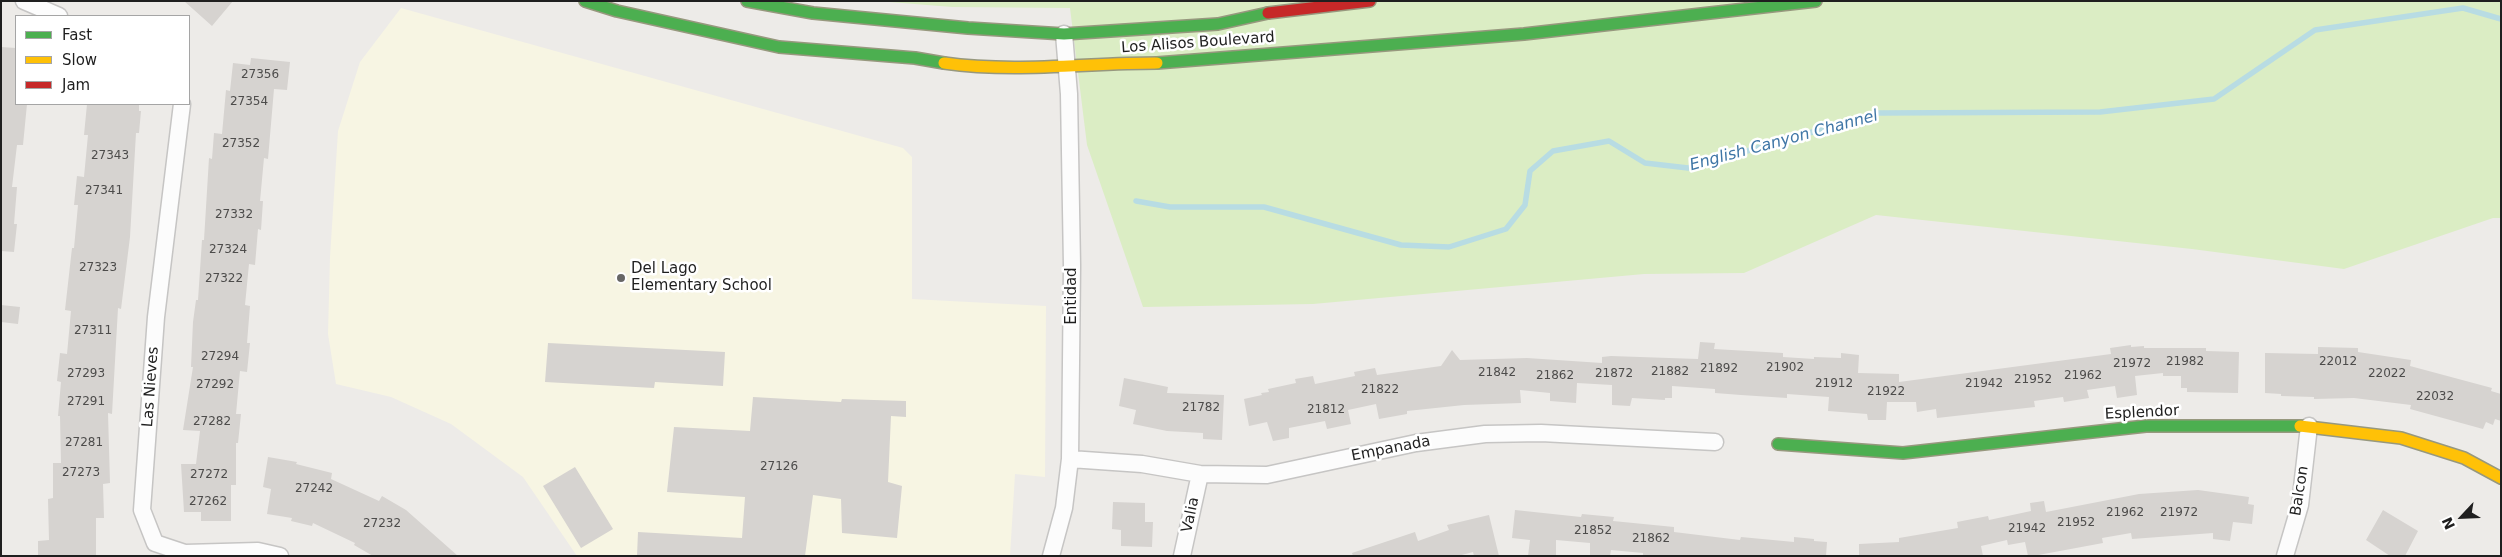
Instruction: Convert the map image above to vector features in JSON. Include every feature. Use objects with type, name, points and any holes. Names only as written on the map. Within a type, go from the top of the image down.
[{"type":"main road","name":"Los Alisos Boulevard","points":[[586,1],[617,11],[779,47],[915,58],[960,66],[1026,68],[1067,67],[1105,63],[1162,63],[1524,34],[1816,1]]},
{"type":"main road","name":"Los Alisos Boulevard","points":[[746,1],[813,14],[968,28],[1064,34],[1104,33],[1218,24],[1281,10],[1370,1]]},
{"type":"main road","name":"Esplendor","points":[[1778,444],[1902,453],[1998,444],[2079,432],[2146,426],[2309,426],[2400,438],[2464,458],[2501,478]]},
{"type":"street","points":[[24,1],[57,15]]},
{"type":"street","name":"Entidad","points":[[1051,556],[1064,508],[1070,459],[1072,266],[1067,67],[1064,34]]},
{"type":"street","name":"Las Nieves","points":[[182,105],[156,317],[142,510],[154,543],[185,553],[258,551],[280,556]]},
{"type":"street","name":"Balcon","points":[[2285,556],[2300,505],[2309,426]]},
{"type":"street","name":"Empanada","points":[[1070,459],[1142,464],[1200,474],[1266,475],[1416,443],[1485,434],[1542,432],[1715,442]]},
{"type":"street","name":"Valia","points":[[1182,556],[1200,474]]},
{"type":"shaded area","name":"Del Lago Elementary School","points":[[401,8],[903,148],[912,157],[912,299],[1046,306],[1045,477],[1015,474],[1010,556],[577,556],[523,477],[451,424],[391,397],[336,384],[328,334],[330,257],[338,131],[360,62]]},
{"type":"green space","points":[[877,1],[2501,1],[2501,218],[2493,218],[2344,269],[2192,249],[1876,215],[1744,273],[1644,274],[1313,304],[1143,307],[1087,145],[1070,8],[952,7]]},
{"type":"building","points":[[184,1],[233,1],[212,26]]},
{"type":"building","points":[[1,47],[15,48],[15,105],[27,105],[23,145],[17,145],[12,187],[17,187],[14,224],[17,224],[14,252],[1,251]]},
{"type":"building","points":[[251,58],[290,62],[287,90],[274,89],[268,159],[264,158],[260,201],[263,201],[261,230],[258,229],[255,265],[249,264],[245,305],[250,306],[247,343],[250,343],[247,372],[240,371],[236,414],[241,414],[238,443],[236,443],[236,485],[231,485],[231,521],[201,521],[201,512],[184,512],[181,464],[196,464],[200,431],[183,430],[193,367],[191,367],[193,322],[196,300],[198,300],[202,240],[204,240],[209,158],[212,159],[214,133],[222,134],[226,90],[230,91],[233,63],[250,65]]},
{"type":"building","points":[[87,105],[139,105],[139,111],[141,111],[139,133],[136,133],[130,237],[121,309],[118,308],[112,414],[108,413],[110,483],[103,484],[104,518],[96,518],[96,556],[38,556],[38,541],[49,540],[48,499],[53,498],[53,463],[61,463],[60,416],[58,416],[61,382],[57,381],[60,353],[67,354],[71,311],[65,310],[78,205],[74,205],[77,176],[84,177],[88,135],[84,135]]},
{"type":"building","points":[[1,305],[20,307],[18,324],[1,322]]},
{"type":"building","points":[[1700,342],[1715,343],[1714,349],[1783,353],[1783,357],[1814,359],[1814,357],[1841,358],[1841,353],[1859,355],[1858,373],[1899,374],[1899,382],[2111,354],[2110,348],[2131,345],[2131,347],[2144,346],[2144,348],[2206,348],[2206,351],[2239,352],[2238,393],[2187,392],[2187,388],[2181,388],[2181,376],[2163,376],[2163,373],[2135,376],[2137,395],[2117,398],[2115,386],[2087,390],[2089,398],[2064,402],[2063,397],[2034,401],[2035,407],[1937,418],[1936,409],[1917,412],[1916,402],[1887,402],[1886,420],[1868,420],[1867,414],[1828,411],[1829,397],[1787,394],[1787,398],[1741,395],[1715,393],[1715,389],[1672,386],[1672,398],[1665,398],[1665,400],[1632,398],[1630,406],[1612,405],[1612,385],[1577,383],[1576,403],[1550,401],[1550,393],[1520,390],[1521,403],[1464,405],[1407,411],[1407,414],[1379,419],[1376,404],[1348,410],[1351,424],[1327,429],[1325,421],[1289,428],[1289,438],[1273,441],[1267,422],[1249,426],[1244,399],[1262,395],[1261,393],[1269,392],[1268,389],[1296,383],[1295,379],[1313,376],[1315,384],[1355,376],[1354,372],[1375,368],[1377,375],[1441,366],[1452,350],[1460,360],[1527,358],[1602,363],[1602,357],[1611,356],[1698,359]]},
{"type":"building","points":[[548,343],[725,352],[723,386],[655,382],[654,388],[545,382]]},
{"type":"building","points":[[2318,347],[2358,348],[2358,352],[2411,360],[2410,366],[2492,388],[2491,391],[2501,394],[2501,421],[2495,419],[2493,425],[2486,422],[2483,429],[2410,409],[2411,405],[2354,398],[2314,399],[2314,397],[2281,396],[2281,394],[2265,393],[2265,353],[2318,354]]},
{"type":"building","points":[[1124,378],[1168,387],[1167,393],[1224,395],[1222,440],[1203,439],[1203,433],[1167,431],[1133,424],[1136,410],[1119,406]]},
{"type":"building","points":[[753,397],[841,402],[842,399],[906,401],[906,417],[891,416],[888,482],[902,486],[897,538],[842,533],[841,499],[813,495],[805,556],[637,556],[638,532],[742,538],[745,497],[667,492],[674,427],[750,431]]},
{"type":"building","points":[[268,457],[297,462],[296,464],[332,473],[331,479],[379,501],[382,496],[406,510],[458,556],[373,556],[354,545],[355,543],[313,523],[312,526],[291,521],[292,518],[267,514],[271,489],[263,487]]},
{"type":"building","points":[[575,467],[613,529],[581,548],[543,486]]},
{"type":"building","points":[[2198,490],[2249,497],[2248,504],[2254,505],[2252,524],[2233,522],[2230,541],[2213,539],[2213,533],[2132,539],[2131,533],[2102,538],[2103,543],[2033,556],[2028,556],[2025,542],[2008,545],[2007,540],[1981,546],[1983,556],[1859,556],[1859,544],[1899,542],[1899,538],[1958,528],[1957,522],[1988,516],[1989,520],[2031,511],[2030,503],[2044,501],[2046,512],[2139,494]]},
{"type":"building","points":[[1113,502],[1145,503],[1145,522],[1153,522],[1152,547],[1121,546],[1121,530],[1112,529]]},
{"type":"building","points":[[1515,510],[1581,517],[1582,514],[1614,517],[1613,521],[1674,527],[1674,532],[1740,540],[1741,537],[1794,542],[1794,537],[1814,539],[1814,541],[1827,542],[1826,556],[1643,556],[1643,553],[1611,550],[1610,556],[1590,556],[1590,543],[1556,540],[1556,556],[1528,556],[1530,540],[1512,538]]},
{"type":"building","points":[[2383,510],[2418,531],[2405,556],[2390,556],[2366,540]]},
{"type":"building","points":[[1489,515],[1499,556],[1474,556],[1473,552],[1458,556],[1353,556],[1352,553],[1415,532],[1418,541],[1449,530],[1447,525]]},
{"type":"waterway","name":"English Canyon Channel","points":[[1136,201],[1170,207],[1264,207],[1401,245],[1449,247],[1506,229],[1525,205],[1530,171],[1553,151],[1609,141],[1645,163],[1688,168],[1878,113],[2100,112],[2214,99],[2315,30],[2463,8],[2501,19]]},
{"type":"traffic: fast","points":[[585,1],[617,11],[779,47],[915,58],[944,63]]},
{"type":"traffic: fast","points":[[747,1],[813,13],[968,28],[1064,34],[1218,24],[1268,13]]},
{"type":"traffic: fast","points":[[1157,63],[1524,34],[1816,1]]},
{"type":"traffic: fast","points":[[1778,444],[1903,453],[2146,426],[2300,426]]},
{"type":"traffic: slow","points":[[944,63],[997,67],[1157,63]]},
{"type":"traffic: slow","points":[[2300,426],[2401,438],[2464,458],[2501,478]]},
{"type":"traffic: jam","points":[[1268,13],[1370,1]]},
{"type":"place","name":"Del Lago Elementary School","points":[[621,278]]}]
